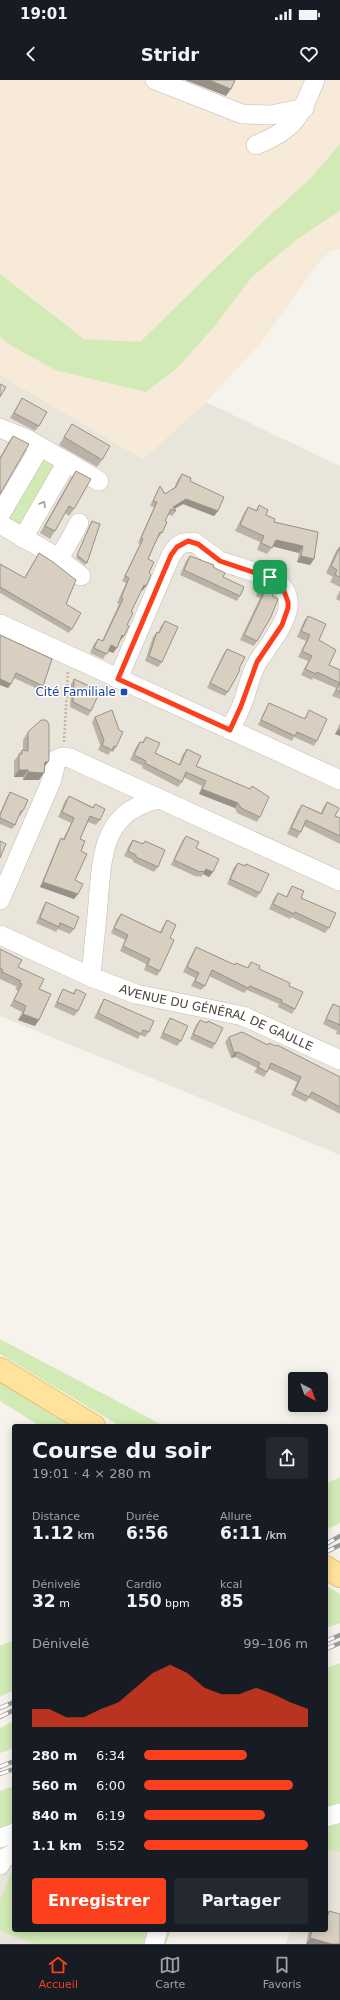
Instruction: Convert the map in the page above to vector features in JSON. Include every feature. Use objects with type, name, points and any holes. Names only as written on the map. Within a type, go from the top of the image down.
[{"type":"main road","points":[[0,1369],[91,1424]]},
{"type":"main road","points":[[328,1568],[340,1576]]},
{"type":"street","points":[[155,80],[242,114],[271,115],[304,108]]},
{"type":"street","points":[[256,145],[278,135],[285,130],[304,108],[315,80]]},
{"type":"street","points":[[0,428],[27,439],[99,481]]},
{"type":"street","points":[[0,515],[40,447]]},
{"type":"street","points":[[23,538],[67,462]]},
{"type":"street","points":[[59,559],[79,523]]},
{"type":"street","points":[[0,524],[59,559],[81,576]]},
{"type":"street","points":[[118,679],[171,555],[177,547],[183,543],[194,542],[220,561],[276,580],[284,591],[288,608],[282,625],[254,670],[241,706],[230,730]]},
{"type":"street","points":[[0,624],[340,780]]},
{"type":"street","points":[[0,900],[51,782],[55,763],[57,759],[63,757],[70,758],[340,881]]},
{"type":"street","points":[[91,977],[104,848],[113,829],[130,812],[143,803],[160,799]]},
{"type":"street","name":"AVENUE DU GÉNÉRAL DE GAULLE","points":[[0,936],[91,977],[136,994],[243,1016],[340,1060]]},
{"type":"street","points":[[328,1816],[340,1813]]},
{"type":"street","points":[[0,1838],[12,1834]]},
{"type":"street","points":[[0,1865],[3,1860],[12,1854]]},
{"type":"street","points":[[154,1944],[157,1932]]},
{"type":"path","points":[[63,757],[69,656]]},
{"type":"shaded area","points":[[0,80],[340,80],[340,249],[332,250],[322,258],[260,344],[206,402],[143,459],[0,375]]},
{"type":"shaded area","points":[[0,375],[143,459],[206,402],[340,466],[340,1155],[0,1016]]},
{"type":"shaded area","points":[[328,1849],[340,1852],[340,1944],[286,1944],[289,1932],[328,1932]]},
{"type":"shaded area","points":[[0,1860],[12,1865],[12,1871],[0,1899]]},
{"type":"shaded area","points":[[0,1931],[34,1944],[0,1944]]},
{"type":"green space","points":[[340,144],[340,210],[295,241],[252,277],[214,327],[177,368],[146,392],[55,370],[7,343],[0,336],[0,274],[84,339],[140,342],[268,217],[312,177]]},
{"type":"green space","points":[[42,457],[58,464],[25,529],[4,517]]},
{"type":"green space","points":[[0,1339],[160,1424],[117,1424],[0,1354]]},
{"type":"green space","points":[[0,1379],[72,1424],[37,1424],[0,1401]]},
{"type":"green space","points":[[340,1477],[340,1523],[328,1529],[328,1483]]},
{"type":"green space","points":[[328,1587],[340,1594],[340,1623],[328,1627]]},
{"type":"green space","points":[[12,1641],[12,1691],[0,1697],[0,1646]]},
{"type":"green space","points":[[340,1663],[340,1852],[328,1849],[328,1667]]},
{"type":"green space","points":[[12,1722],[12,1749],[0,1753],[0,1728]]},
{"type":"green space","points":[[12,1787],[12,1865],[0,1860],[0,1791]]},
{"type":"green space","points":[[12,1871],[12,1932],[170,1932],[166,1944],[34,1944],[0,1931],[0,1899]]},
{"type":"building","points":[[209,80],[235,80],[231,89]]},
{"type":"building","points":[[0,384],[6,387],[0,397]]},
{"type":"building","points":[[22,398],[47,412],[39,426],[14,413]]},
{"type":"building","points":[[72,424],[110,446],[102,460],[64,437]]},
{"type":"building","points":[[13,436],[29,444],[0,494],[0,459]]},
{"type":"building","points":[[76,471],[91,479],[74,509],[69,506],[55,531],[45,526]]},
{"type":"building","points":[[182,474],[191,478],[190,481],[224,497],[218,511],[186,499],[173,507],[176,511],[171,509],[165,521],[167,522],[162,533],[160,532],[148,559],[154,562],[149,573],[151,575],[146,586],[144,585],[131,612],[133,613],[127,625],[129,626],[124,636],[122,635],[117,648],[111,645],[107,654],[94,648],[98,639],[103,641],[123,599],[121,598],[129,578],[125,576],[143,539],[141,538],[157,502],[153,501],[160,486],[165,494],[176,487]]},
{"type":"building","points":[[259,505],[268,510],[266,515],[275,519],[274,522],[318,532],[314,559],[301,556],[303,546],[276,540],[272,548],[261,543],[264,536],[240,525],[248,507],[257,511]]},
{"type":"building","points":[[92,521],[100,524],[87,563],[77,555]]},
{"type":"building","points":[[340,547],[340,577],[335,575],[337,570],[331,566]]},
{"type":"building","points":[[39,553],[76,580],[66,604],[81,613],[72,629],[0,587],[0,564],[25,578]]},
{"type":"building","points":[[190,556],[214,565],[213,567],[225,573],[223,577],[244,587],[240,596],[184,570]]},
{"type":"building","points":[[264,582],[275,588],[272,596],[278,599],[271,617],[257,641],[244,635],[264,593],[260,591]]},
{"type":"building","points":[[308,616],[326,624],[319,640],[336,650],[329,665],[340,670],[340,683],[317,672],[316,674],[305,669],[312,656],[302,651],[310,635],[301,631]]},
{"type":"building","points":[[165,621],[178,627],[162,662],[149,656],[157,632],[159,633]]},
{"type":"building","points":[[0,635],[52,659],[43,686],[16,673],[11,684],[0,679]]},
{"type":"building","points":[[227,649],[245,657],[228,692],[210,683]]},
{"type":"building","points":[[74,679],[100,691],[91,711],[73,702]]},
{"type":"building","points":[[340,683],[340,692],[336,690]]},
{"type":"building","points":[[269,703],[305,719],[309,710],[327,719],[317,741],[297,732],[295,736],[261,720]]},
{"type":"building","points":[[112,710],[119,730],[123,732],[116,747],[114,746],[112,750],[102,745],[104,740],[95,717]]},
{"type":"building","points":[[41,720],[46,720],[49,724],[49,759],[48,762],[45,762],[44,773],[19,770],[19,754],[22,754],[22,750],[28,751],[28,732]]},
{"type":"building","points":[[146,737],[160,743],[155,753],[180,765],[187,749],[201,756],[196,766],[250,789],[252,786],[269,797],[260,817],[241,808],[238,803],[202,789],[206,781],[186,772],[182,782],[145,763],[146,761],[134,755],[140,742],[143,743]]},
{"type":"building","points":[[10,792],[28,800],[15,825],[0,818]]},
{"type":"building","points":[[69,796],[93,808],[95,804],[105,809],[100,820],[90,816],[80,839],[85,841],[81,851],[87,854],[75,880],[83,884],[78,894],[43,882],[61,838],[64,840],[74,818],[62,812]]},
{"type":"building","points":[[327,802],[339,808],[335,816],[340,818],[340,836],[306,820],[301,832],[291,828],[302,805],[322,814]]},
{"type":"building","points":[[186,836],[199,842],[196,848],[219,859],[213,872],[206,869],[204,872],[200,872],[174,860]]},
{"type":"building","points":[[133,840],[143,844],[145,841],[165,850],[158,867],[136,857],[136,855],[128,851]]},
{"type":"building","points":[[0,841],[6,844],[0,858]]},
{"type":"building","points":[[238,863],[245,866],[246,864],[269,874],[260,893],[230,879]]},
{"type":"building","points":[[292,886],[304,891],[301,898],[336,913],[329,928],[295,912],[294,914],[273,904],[278,893],[287,897]]},
{"type":"building","points":[[46,902],[79,917],[74,929],[60,923],[59,927],[40,918]]},
{"type":"building","points":[[121,914],[161,933],[167,920],[176,925],[170,938],[174,940],[160,971],[147,965],[150,959],[123,946],[128,935],[114,928]]},
{"type":"building","points":[[196,947],[235,965],[236,963],[248,968],[251,962],[260,966],[259,969],[290,983],[289,986],[303,992],[295,1009],[281,1002],[282,1000],[250,986],[248,988],[212,970],[205,986],[195,981],[199,973],[187,967]]},
{"type":"building","points":[[0,949],[22,960],[18,967],[44,979],[39,989],[51,994],[39,1020],[23,1014],[26,1006],[14,1000],[22,984],[19,983],[21,981],[2,972],[3,970],[0,968]]},
{"type":"building","points":[[63,989],[74,994],[76,989],[86,994],[78,1011],[57,1002]]},
{"type":"building","points":[[104,999],[154,1021],[149,1032],[143,1030],[141,1034],[98,1013]]},
{"type":"building","points":[[333,1004],[340,1007],[340,1025],[326,1019]]},
{"type":"building","points":[[170,1018],[188,1026],[181,1041],[163,1033]]},
{"type":"building","points":[[200,1020],[207,1023],[208,1021],[223,1028],[215,1044],[193,1034]]},
{"type":"building","points":[[242,1032],[268,1045],[269,1043],[276,1046],[277,1045],[340,1077],[340,1107],[312,1092],[309,1097],[295,1090],[301,1077],[271,1063],[267,1072],[258,1067],[260,1063],[238,1052],[234,1053],[229,1037]]},
{"type":"building","points":[[329,1911],[340,1914],[340,1944],[332,1944],[310,1938],[312,1932],[328,1932]]},
{"type":"railway","points":[[328,1543],[340,1536]]},
{"type":"railway","points":[[328,1551],[340,1545]]},
{"type":"railway","points":[[328,1640],[340,1635]]},
{"type":"railway","points":[[328,1648],[340,1643]]},
{"type":"railway","points":[[0,1708],[12,1703]]},
{"type":"railway","points":[[0,1717],[12,1711]]},
{"type":"railway","points":[[0,1767],[12,1762]]},
{"type":"railway","points":[[0,1774],[12,1770]]},
{"type":"place","name":"Cité Familiale","points":[[124,692]]},
{"type":"route","points":[[188,541],[194,542],[220,561],[270,577],[276,580],[287,596],[288,608],[286,617],[278,634],[257,662],[245,696],[230,730],[118,679],[140,631],[171,555],[177,547],[188,541]]}]
